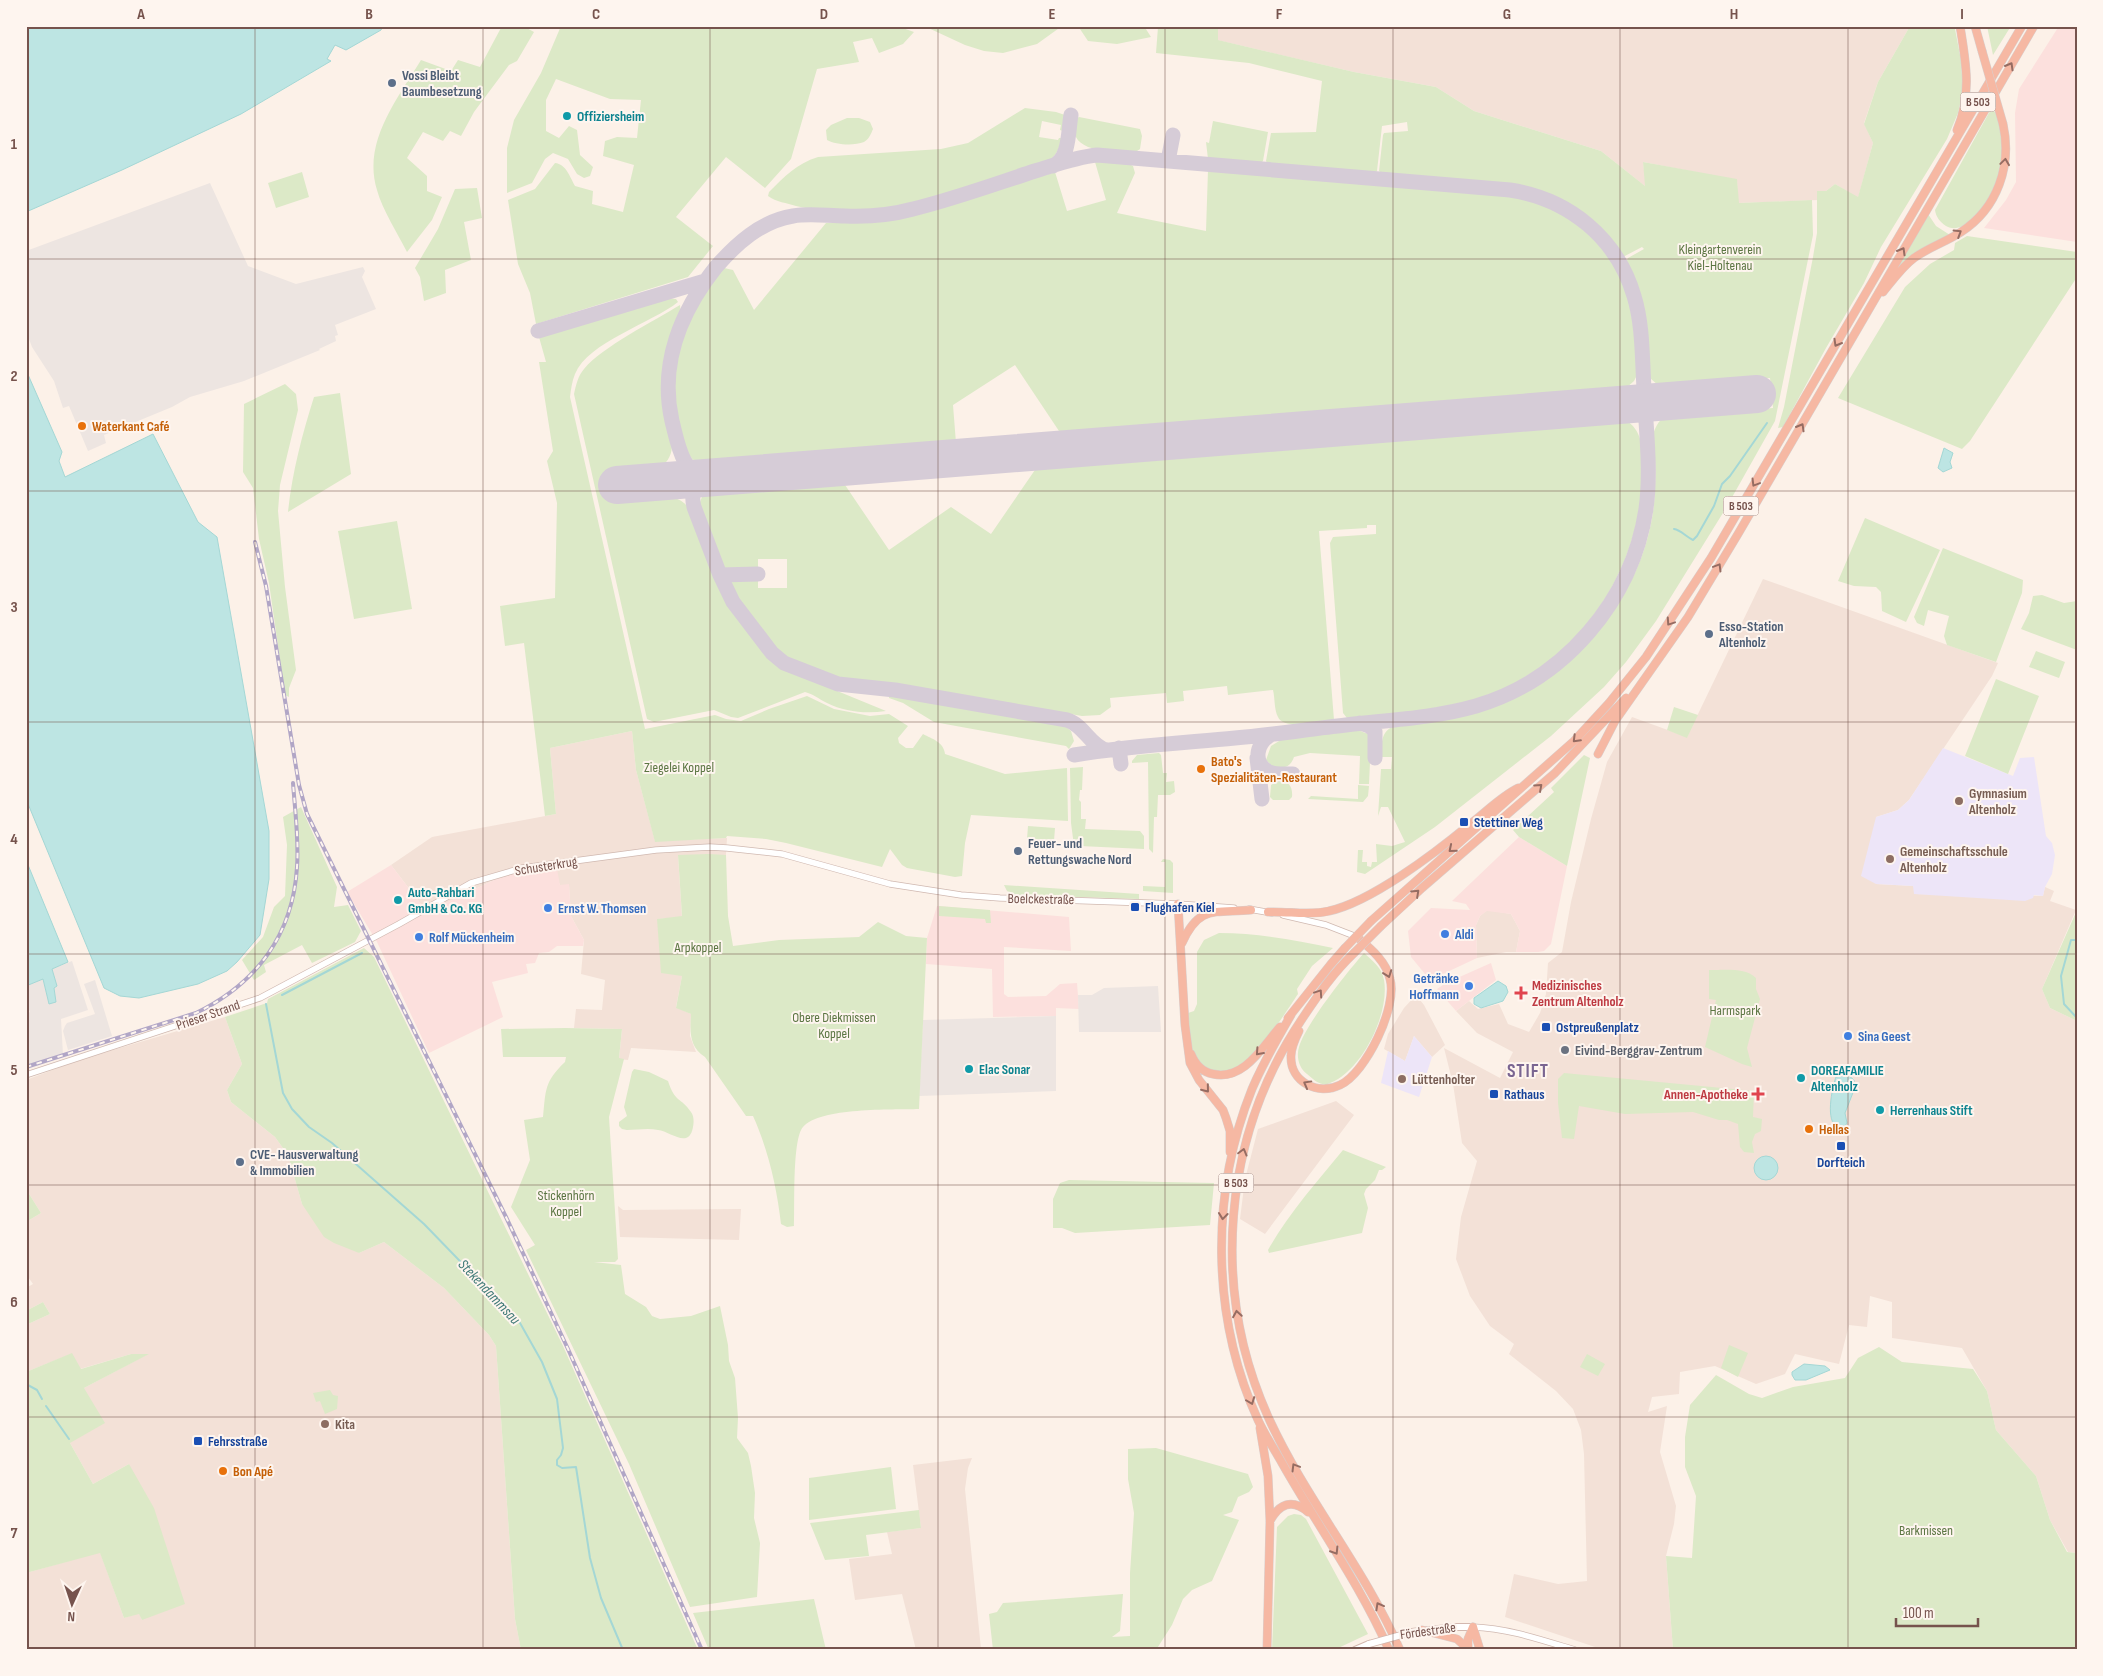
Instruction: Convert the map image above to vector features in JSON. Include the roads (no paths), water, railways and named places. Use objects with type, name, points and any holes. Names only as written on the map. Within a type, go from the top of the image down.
[{"type":"highway","points":[[1945,158],[1965,107],[1967,74],[1960,26]]},
{"type":"highway","points":[[1870,310],[1904,267],[1925,251],[1965,230],[1987,208],[1999,185],[2005,165],[2006,144],[2003,124],[1975,26]]},
{"type":"highway","name":"B 503","points":[[1389,1650],[1369,1608],[1312,1516],[1259,1421],[1243,1380],[1230,1328],[1222,1274],[1222,1226],[1230,1165],[1242,1116],[1253,1088],[1291,1015],[1331,964],[1371,921],[1412,883],[1529,783],[1597,716],[1628,681],[1667,627],[1716,549],[2022,26]]},
{"type":"highway","name":"B 503","points":[[1400,1650],[1377,1603],[1285,1449],[1271,1422],[1252,1374],[1240,1330],[1232,1272],[1232,1235],[1236,1182],[1243,1151],[1261,1094],[1273,1067],[1322,988],[1354,953],[1422,888],[1554,773],[1599,729],[1642,680],[1706,588],[1870,310],[2034,26]]},
{"type":"highway","points":[[1598,754],[1615,721],[1642,680]]},
{"type":"highway","points":[[1268,912],[1311,913],[1337,910],[1350,905],[1400,875],[1467,827],[1509,793],[1529,783]]},
{"type":"highway","points":[[1178,904],[1187,1046],[1196,1063],[1205,1071],[1221,1075],[1232,1074],[1254,1058],[1291,1015]]},
{"type":"highway","points":[[1182,944],[1190,926],[1202,916],[1212,913],[1251,910]]},
{"type":"highway","name":"B 503","points":[[1303,1018],[1290,1057],[1294,1073],[1304,1083],[1317,1089],[1333,1088],[1344,1083],[1362,1063],[1377,1037],[1387,1014],[1392,992],[1390,977],[1384,963],[1357,937]]},
{"type":"highway","name":"B 503","points":[[1187,1046],[1190,1063],[1195,1074],[1223,1110],[1226,1118],[1230,1131],[1230,1165]]},
{"type":"highway","points":[[1259,1421],[1268,1476],[1270,1521],[1267,1650]]},
{"type":"highway","points":[[1270,1521],[1278,1509],[1290,1504],[1300,1506],[1312,1516]]},
{"type":"highway","points":[[1469,1649],[1468,1639],[1473,1627]]},
{"type":"highway","points":[[1473,1627],[1480,1650]]},
{"type":"highway","points":[[1422,1630],[1457,1639],[1469,1649]]},
{"type":"main road","name":"Fördestraße","points":[[1355,1650],[1369,1644],[1422,1630],[1473,1627]]},
{"type":"street","name":"Boelckestraße","points":[[727,848],[782,854],[890,884],[961,895],[1178,904],[1251,910],[1311,920],[1357,937]]},
{"type":"street","name":"Schusterkrug","points":[[380,933],[471,883],[522,868],[656,850],[727,848]]},
{"type":"street","name":"Prieser Strand","points":[[26,1076],[260,998],[380,933]]},
{"type":"street","points":[[1473,1627],[1486,1627],[1527,1636],[1575,1650]]},
{"type":"water","points":[[26,26],[383,26],[381,30],[346,50],[335,45],[327,59],[331,61],[241,114],[122,170],[26,212]]},
{"type":"water","points":[[26,370],[62,452],[59,461],[65,477],[153,434],[198,522],[217,537],[269,831],[269,879],[260,935],[227,971],[198,984],[139,998],[120,996],[104,988],[26,799]]},
{"type":"water","points":[[1944,448],[1953,453],[1950,462],[1952,468],[1943,472],[1938,468]]},
{"type":"water","points":[[26,860],[68,962],[52,969],[57,986],[54,988],[56,1002],[49,1004],[43,979],[26,986]]},
{"type":"water","points":[[1498,981],[1506,986],[1508,992],[1503,1001],[1481,1008],[1474,1004],[1474,998]]},
{"type":"water","points":[[1848,1075],[1854,1080],[1854,1090],[1845,1113],[1847,1123],[1845,1126],[1838,1127],[1833,1123],[1831,1117],[1832,1090],[1836,1077]]},
{"type":"water","points":[[1766,1156],[1771,1157],[1777,1163],[1777,1173],[1771,1179],[1766,1180],[1761,1179],[1755,1173],[1754,1168],[1755,1163],[1761,1157]]},
{"type":"water","points":[[1804,1364],[1825,1366],[1830,1370],[1806,1380],[1795,1380],[1792,1372]]},
{"type":"waterway","points":[[1016,28],[1029,26]]},
{"type":"waterway","points":[[1674,529],[1693,540],[1697,536],[1714,506],[1722,484],[1730,476],[1767,423]]},
{"type":"waterway","points":[[2077,940],[2071,940],[2061,976],[2064,1004],[2077,1018]]},
{"type":"waterway","points":[[282,995],[362,953]]},
{"type":"waterway","name":"Stekendammsau","points":[[266,1004],[283,1093],[292,1109],[309,1127],[332,1143],[424,1224],[520,1323],[542,1362],[557,1399],[563,1448],[557,1460],[557,1465],[562,1468],[576,1467],[590,1558],[601,1598],[623,1650]]},
{"type":"waterway","points":[[26,1384],[37,1390],[42,1399]]},
{"type":"waterway","points":[[46,1406],[69,1439]]},
{"type":"railway","points":[[255,542],[266,586],[299,785],[307,814],[506,1217],[568,1349],[702,1650]]},
{"type":"railway","points":[[26,1067],[196,1013],[237,988],[253,972],[268,955],[279,935],[288,914],[294,892],[297,846],[293,783]]},
{"type":"place","name":"Vossi Bleibt Baumbesetzung","points":[[392,83]]},
{"type":"place","name":"Offiziersheim","points":[[567,116]]},
{"type":"place","name":"Waterkant Café","points":[[82,426]]},
{"type":"place","name":"Esso-Station Altenholz","points":[[1709,634]]},
{"type":"place","name":"Bato's Spezialitäten-Restaurant","points":[[1201,769]]},
{"type":"place","name":"Gymnasium Altenholz","points":[[1959,801]]},
{"type":"place","name":"Stettiner Weg","points":[[1464,822]]},
{"type":"place","name":"Feuer- und Rettungswache Nord","points":[[1018,851]]},
{"type":"place","name":"Gemeinschaftsschule Altenholz","points":[[1890,859]]},
{"type":"place","name":"Auto-Rahbari GmbH & Co. KG","points":[[398,900]]},
{"type":"place","name":"Flughafen Kiel","points":[[1135,907]]},
{"type":"place","name":"Ernst W. Thomsen","points":[[548,908]]},
{"type":"place","name":"Aldi","points":[[1445,934]]},
{"type":"place","name":"Rolf Mückenheim","points":[[419,937]]},
{"type":"place","name":"Getränke Hoffmann","points":[[1469,986]]},
{"type":"place","name":"Medizinisches Zentrum Altenholz","points":[[1521,993]]},
{"type":"place","name":"Ostpreußenplatz","points":[[1546,1027]]},
{"type":"place","name":"Sina Geest","points":[[1848,1036]]},
{"type":"place","name":"Eivind-Berggrav-Zentrum","points":[[1565,1050]]},
{"type":"place","name":"Elac Sonar","points":[[969,1069]]},
{"type":"place","name":"DOREAFAMILIE Altenholz","points":[[1801,1078]]},
{"type":"place","name":"Lüttenholter","points":[[1402,1079]]},
{"type":"place","name":"Rathaus","points":[[1494,1094]]},
{"type":"place","name":"Annen-Apotheke","points":[[1758,1094]]},
{"type":"place","name":"Herrenhaus Stift","points":[[1880,1110]]},
{"type":"place","name":"Hellas","points":[[1809,1129]]},
{"type":"place","name":"Dorfteich","points":[[1841,1146]]},
{"type":"place","name":"CVE- Hausverwaltung & Immobilien","points":[[240,1162]]},
{"type":"place","name":"Kita","points":[[325,1424]]},
{"type":"place","name":"Fehrsstraße","points":[[198,1441]]},
{"type":"place","name":"Bon Apé","points":[[223,1471]]},
{"type":"district","name":"STIFT","points":[[1528,1071]]},
{"type":"park label","name":"Kleingartenverein Kiel-Holtenau","points":[[1720,258]]},
{"type":"park label","name":"Ziegelei Koppel","points":[[679,767]]},
{"type":"park label","name":"Arpkoppel","points":[[698,947]]},
{"type":"park label","name":"Harmspark","points":[[1735,1010]]},
{"type":"park label","name":"Obere Diekmissen Koppel","points":[[834,1026]]},
{"type":"park label","name":"Stickenhörn Koppel","points":[[566,1204]]},
{"type":"park label","name":"Barkmissen","points":[[1926,1530]]}]
